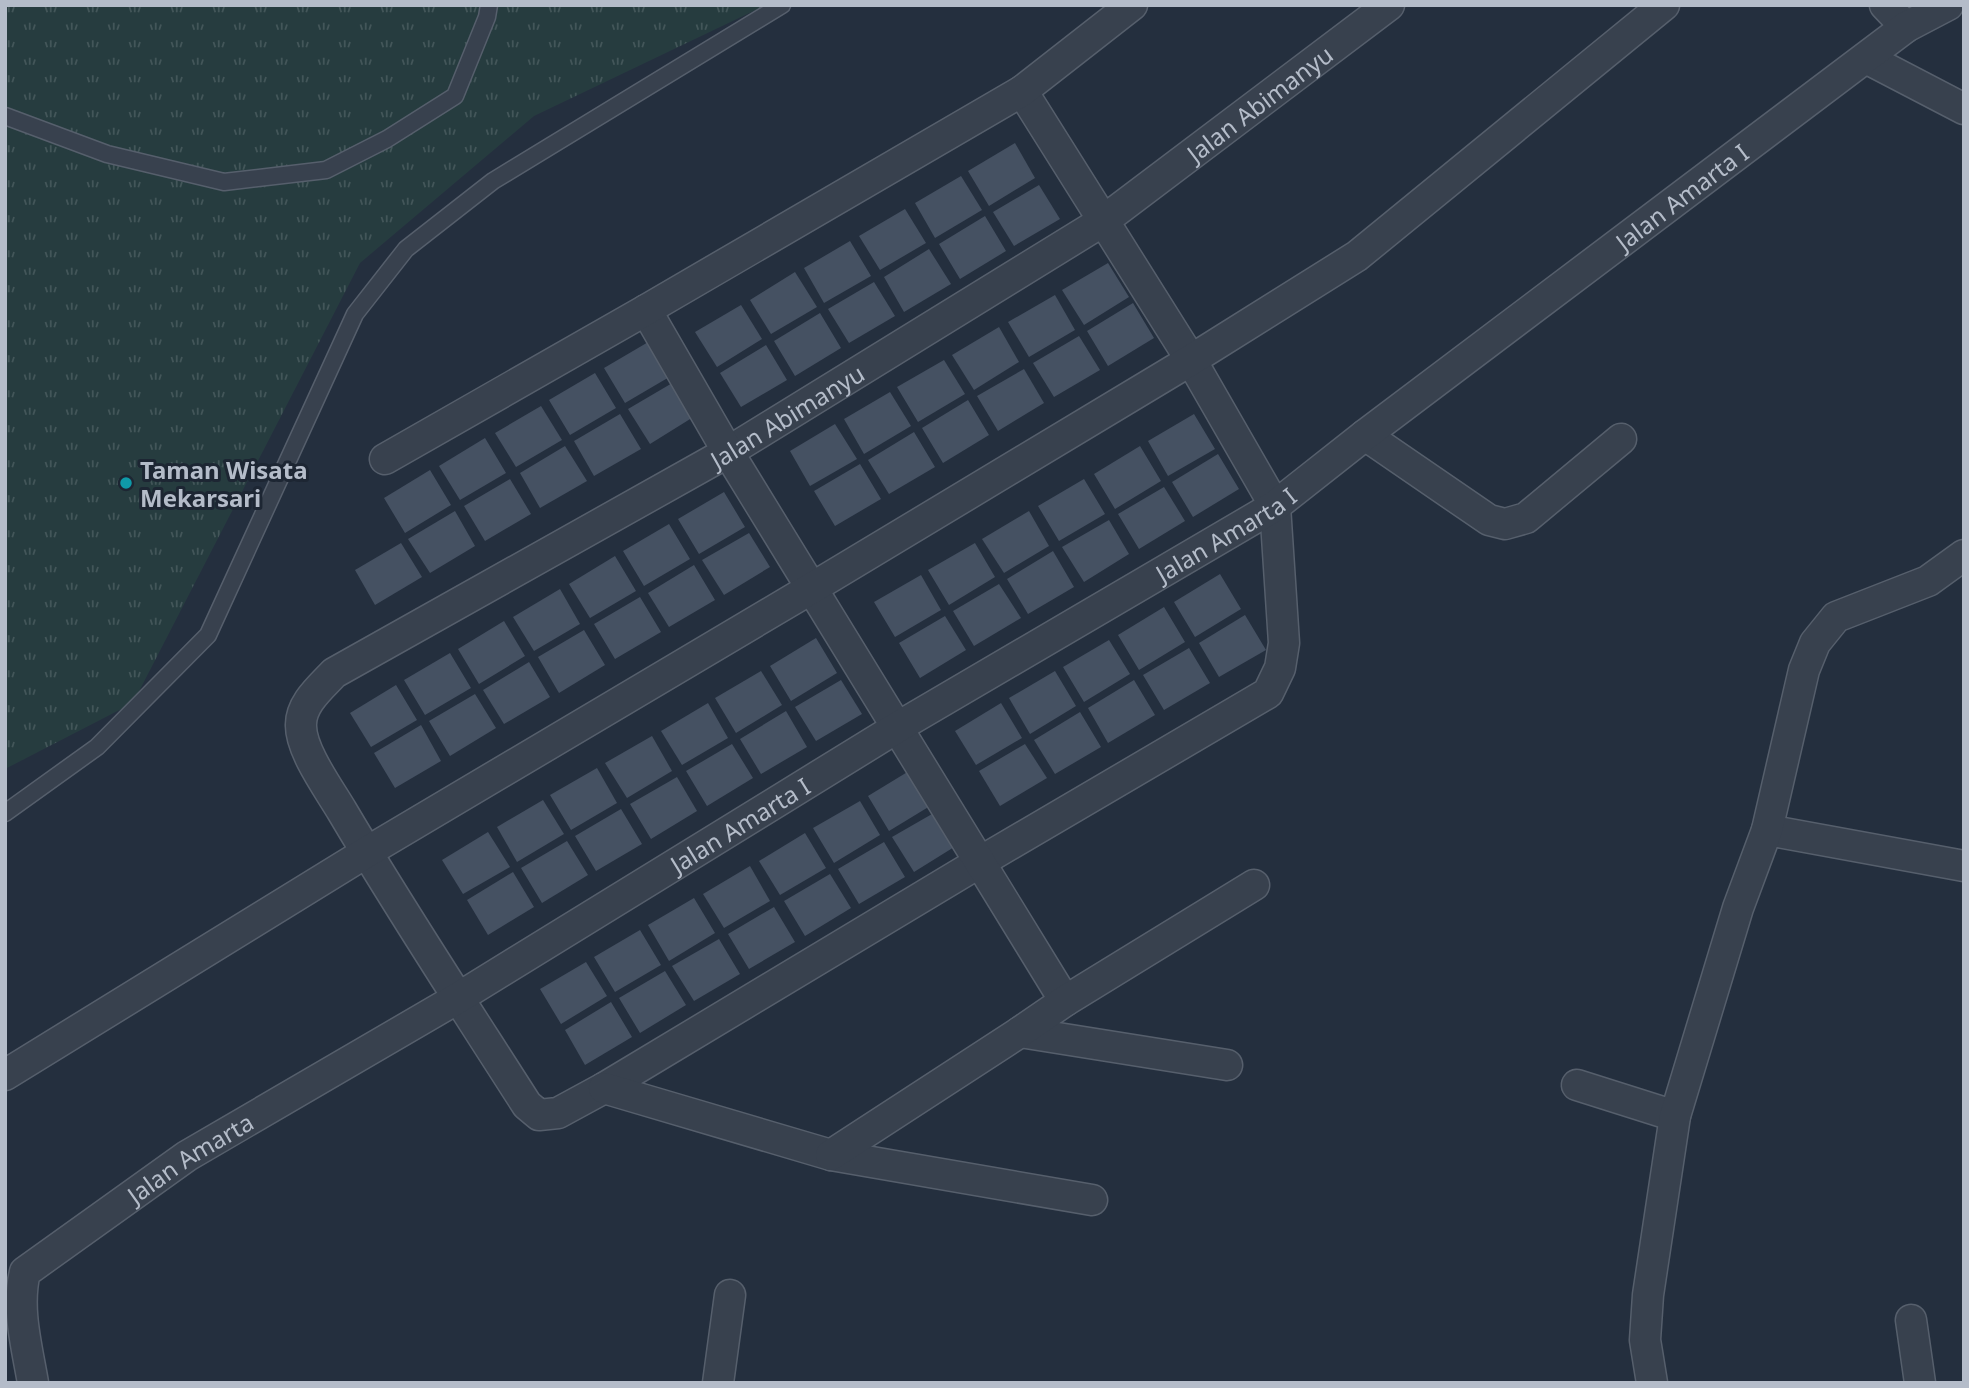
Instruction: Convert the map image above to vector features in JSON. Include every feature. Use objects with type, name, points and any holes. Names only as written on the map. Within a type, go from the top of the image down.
[{"type":"street","points":[[386,459],[1022,91],[1132,5]]},
{"type":"street","name":"Jalan Abimanyu","points":[[604,1088],[558,1114],[539,1115],[527,1105],[367,852],[303,744],[300,723],[310,699],[334,673],[728,452],[1103,221],[1389,5]]},
{"type":"street","points":[[5,1075],[367,852],[812,589],[1191,360],[1357,256],[1664,5]]},
{"type":"street","points":[[1885,5],[1906,27]]},
{"type":"street","name":"Jalan Amarta I","points":[[458,998],[898,727],[1275,506],[1365,435],[1906,27],[1948,5]]},
{"type":"street","points":[[1866,58],[1964,109]]},
{"type":"street","points":[[604,1088],[1268,692],[1280,668],[1284,643],[1275,506],[1191,360],[1022,91]]},
{"type":"street","points":[[646,310],[728,452],[1065,1001]]},
{"type":"street","points":[[1365,435],[1489,520],[1505,524],[1526,518],[1620,439]]},
{"type":"street","points":[[1652,1383],[1645,1340],[1648,1295],[1675,1116],[1738,908],[1767,830],[1804,670],[1815,643],[1836,617],[1927,581],[1964,555]]},
{"type":"street","points":[[1767,830],[1964,866]]},
{"type":"street","points":[[831,1155],[1065,1001],[1254,885]]},
{"type":"street","name":"Jalan Amarta","points":[[33,1383],[21,1303],[25,1272],[187,1156],[458,998]]},
{"type":"street","points":[[1020,1032],[1227,1065]]},
{"type":"street","points":[[1577,1085],[1675,1116]]},
{"type":"street","points":[[604,1088],[831,1155],[1092,1200]]},
{"type":"street","points":[[718,1383],[730,1295]]},
{"type":"street","points":[[1911,1320],[1920,1383]]},
{"type":"lane","points":[[5,116],[107,154],[224,182],[326,170],[387,139],[456,96],[487,17],[489,5]]},
{"type":"lane","points":[[5,813],[97,747],[208,635],[355,314],[406,249],[492,181],[782,5]]},
{"type":"green space","name":"Taman Wisata Mekarsari","points":[[5,5],[766,5],[534,116],[360,263],[133,703],[5,769]]},
{"type":"building","points":[[1015,143],[1035,178],[989,206],[968,171]]},
{"type":"building","points":[[961,176],[982,210],[935,238],[915,203]]},
{"type":"building","points":[[1039,185],[1060,219],[1014,246],[993,212]]},
{"type":"building","points":[[905,209],[926,243],[880,270],[859,236]]},
{"type":"building","points":[[985,216],[1006,251],[960,279],[939,244]]},
{"type":"building","points":[[850,241],[871,276],[824,303],[804,268]]},
{"type":"building","points":[[929,249],[951,284],[904,312],[884,277]]},
{"type":"building","points":[[1108,263],[1129,297],[1084,325],[1062,290]]},
{"type":"building","points":[[795,272],[817,307],[771,334],[750,300]]},
{"type":"building","points":[[874,282],[895,316],[849,343],[828,309]]},
{"type":"building","points":[[1055,295],[1075,330],[1029,357],[1008,322]]},
{"type":"building","points":[[1133,303],[1154,338],[1108,366],[1087,331]]},
{"type":"building","points":[[741,305],[762,339],[717,367],[695,332]]},
{"type":"building","points":[[820,313],[841,348],[795,376],[774,341]]},
{"type":"building","points":[[999,327],[1019,362],[974,390],[952,355]]},
{"type":"building","points":[[1079,336],[1100,370],[1054,397],[1033,363]]},
{"type":"building","points":[[650,341],[671,376],[625,403],[604,368]]},
{"type":"building","points":[[766,345],[787,380],[741,407],[720,373]]},
{"type":"building","points":[[944,360],[965,394],[918,422],[897,387]]},
{"type":"building","points":[[1024,369],[1044,403],[998,431],[977,396]]},
{"type":"building","points":[[595,373],[616,408],[570,435],[549,400]]},
{"type":"building","points":[[674,382],[695,416],[650,444],[628,409]]},
{"type":"building","points":[[890,392],[911,426],[864,454],[844,419]]},
{"type":"building","points":[[968,400],[989,435],[943,463],[922,428]]},
{"type":"building","points":[[541,406],[562,440],[516,467],[495,433]]},
{"type":"building","points":[[620,414],[641,449],[594,476],[574,441]]},
{"type":"building","points":[[1194,414],[1215,449],[1168,476],[1148,441]]},
{"type":"building","points":[[835,424],[857,459],[810,486],[790,451]]},
{"type":"building","points":[[914,432],[935,467],[889,494],[868,460]]},
{"type":"building","points":[[485,438],[506,473],[460,500],[439,466]]},
{"type":"building","points":[[565,446],[587,481],[540,508],[520,473]]},
{"type":"building","points":[[1140,446],[1161,481],[1115,509],[1094,474]]},
{"type":"building","points":[[1218,454],[1239,489],[1193,517],[1172,482]]},
{"type":"building","points":[[860,464],[881,499],[835,526],[814,491]]},
{"type":"building","points":[[430,470],[451,505],[405,533],[384,498]]},
{"type":"building","points":[[510,479],[531,514],[485,541],[464,506]]},
{"type":"building","points":[[1084,479],[1105,514],[1059,541],[1038,506]]},
{"type":"building","points":[[1164,487],[1185,521],[1139,549],[1118,514]]},
{"type":"building","points":[[724,492],[745,527],[699,554],[678,519]]},
{"type":"building","points":[[455,511],[475,546],[430,573],[408,539]]},
{"type":"building","points":[[1029,511],[1049,546],[1004,573],[982,539]]},
{"type":"building","points":[[1109,520],[1129,554],[1084,582],[1062,547]]},
{"type":"building","points":[[669,524],[690,559],[644,586],[623,551]]},
{"type":"building","points":[[749,533],[770,567],[724,595],[702,560]]},
{"type":"building","points":[[401,543],[422,577],[375,605],[355,570]]},
{"type":"building","points":[[975,543],[995,577],[949,605],[928,570]]},
{"type":"building","points":[[1053,551],[1074,587],[1028,614],[1007,579]]},
{"type":"building","points":[[615,556],[636,591],[590,618],[569,584]]},
{"type":"building","points":[[694,565],[715,600],[669,627],[648,593]]},
{"type":"building","points":[[1220,574],[1241,609],[1195,637],[1174,602]]},
{"type":"building","points":[[921,575],[941,610],[895,637],[874,602]]},
{"type":"building","points":[[999,584],[1021,618],[974,646],[953,611]]},
{"type":"building","points":[[560,589],[580,624],[534,651],[513,617]]},
{"type":"building","points":[[640,597],[661,632],[615,659],[594,624]]},
{"type":"building","points":[[1164,607],[1185,642],[1139,670],[1118,635]]},
{"type":"building","points":[[1245,615],[1266,650],[1219,677],[1199,643]]},
{"type":"building","points":[[945,616],[966,650],[920,678],[899,643]]},
{"type":"building","points":[[504,621],[525,656],[479,684],[458,649]]},
{"type":"building","points":[[584,630],[605,665],[559,693],[538,657]]},
{"type":"building","points":[[816,638],[837,673],[791,701],[770,666]]},
{"type":"building","points":[[1109,640],[1130,674],[1084,702],[1063,667]]},
{"type":"building","points":[[1189,648],[1210,683],[1164,710],[1143,675]]},
{"type":"building","points":[[450,653],[471,688],[425,715],[404,680]]},
{"type":"building","points":[[529,662],[550,697],[504,724],[483,690]]},
{"type":"building","points":[[761,671],[782,705],[736,733],[715,698]]},
{"type":"building","points":[[1055,671],[1076,706],[1030,734],[1009,698]]},
{"type":"building","points":[[841,680],[862,714],[816,741],[795,707]]},
{"type":"building","points":[[1134,680],[1155,715],[1108,743],[1088,708]]},
{"type":"building","points":[[396,685],[417,720],[371,747],[350,713]]},
{"type":"building","points":[[475,694],[496,728],[450,756],[429,721]]},
{"type":"building","points":[[708,703],[728,738],[682,765],[661,731]]},
{"type":"building","points":[[1001,703],[1022,738],[976,765],[955,731]]},
{"type":"building","points":[[786,711],[807,747],[761,774],[740,739]]},
{"type":"building","points":[[1080,712],[1101,747],[1055,774],[1034,740]]},
{"type":"building","points":[[421,725],[441,761],[395,788],[374,753]]},
{"type":"building","points":[[652,736],[672,771],[627,798],[605,763]]},
{"type":"building","points":[[732,744],[753,778],[707,806],[686,771]]},
{"type":"building","points":[[1025,744],[1047,778],[1000,806],[979,771]]},
{"type":"building","points":[[597,768],[617,803],[571,830],[550,795]]},
{"type":"building","points":[[914,768],[935,803],[889,831],[868,796]]},
{"type":"building","points":[[677,777],[697,811],[651,839],[630,804]]},
{"type":"building","points":[[543,800],[564,834],[517,862],[497,827]]},
{"type":"building","points":[[860,801],[880,835],[834,863],[813,828]]},
{"type":"building","points":[[621,809],[642,844],[596,871],[575,836]]},
{"type":"building","points":[[939,810],[959,844],[914,872],[892,837]]},
{"type":"building","points":[[488,832],[510,867],[463,894],[442,860]]},
{"type":"building","points":[[805,833],[826,868],[780,895],[759,861]]},
{"type":"building","points":[[567,841],[588,875],[542,903],[521,868]]},
{"type":"building","points":[[884,842],[905,877],[859,904],[838,869]]},
{"type":"building","points":[[750,866],[770,901],[724,928],[703,894]]},
{"type":"building","points":[[513,872],[534,907],[488,935],[467,900]]},
{"type":"building","points":[[830,874],[851,908],[805,936],[784,901]]},
{"type":"building","points":[[694,898],[715,933],[669,961],[648,925]]},
{"type":"building","points":[[774,907],[795,942],[749,969],[728,934]]},
{"type":"building","points":[[640,930],[661,965],[615,992],[594,957]]},
{"type":"building","points":[[719,939],[740,974],[694,1001],[672,966]]},
{"type":"building","points":[[586,962],[607,996],[561,1024],[540,989]]},
{"type":"building","points":[[665,971],[686,1005],[640,1033],[619,998]]},
{"type":"building","points":[[611,1002],[632,1037],[585,1065],[565,1030]]},
{"type":"place","name":"Taman Wisata Mekarsari","points":[[126,483]]}]
